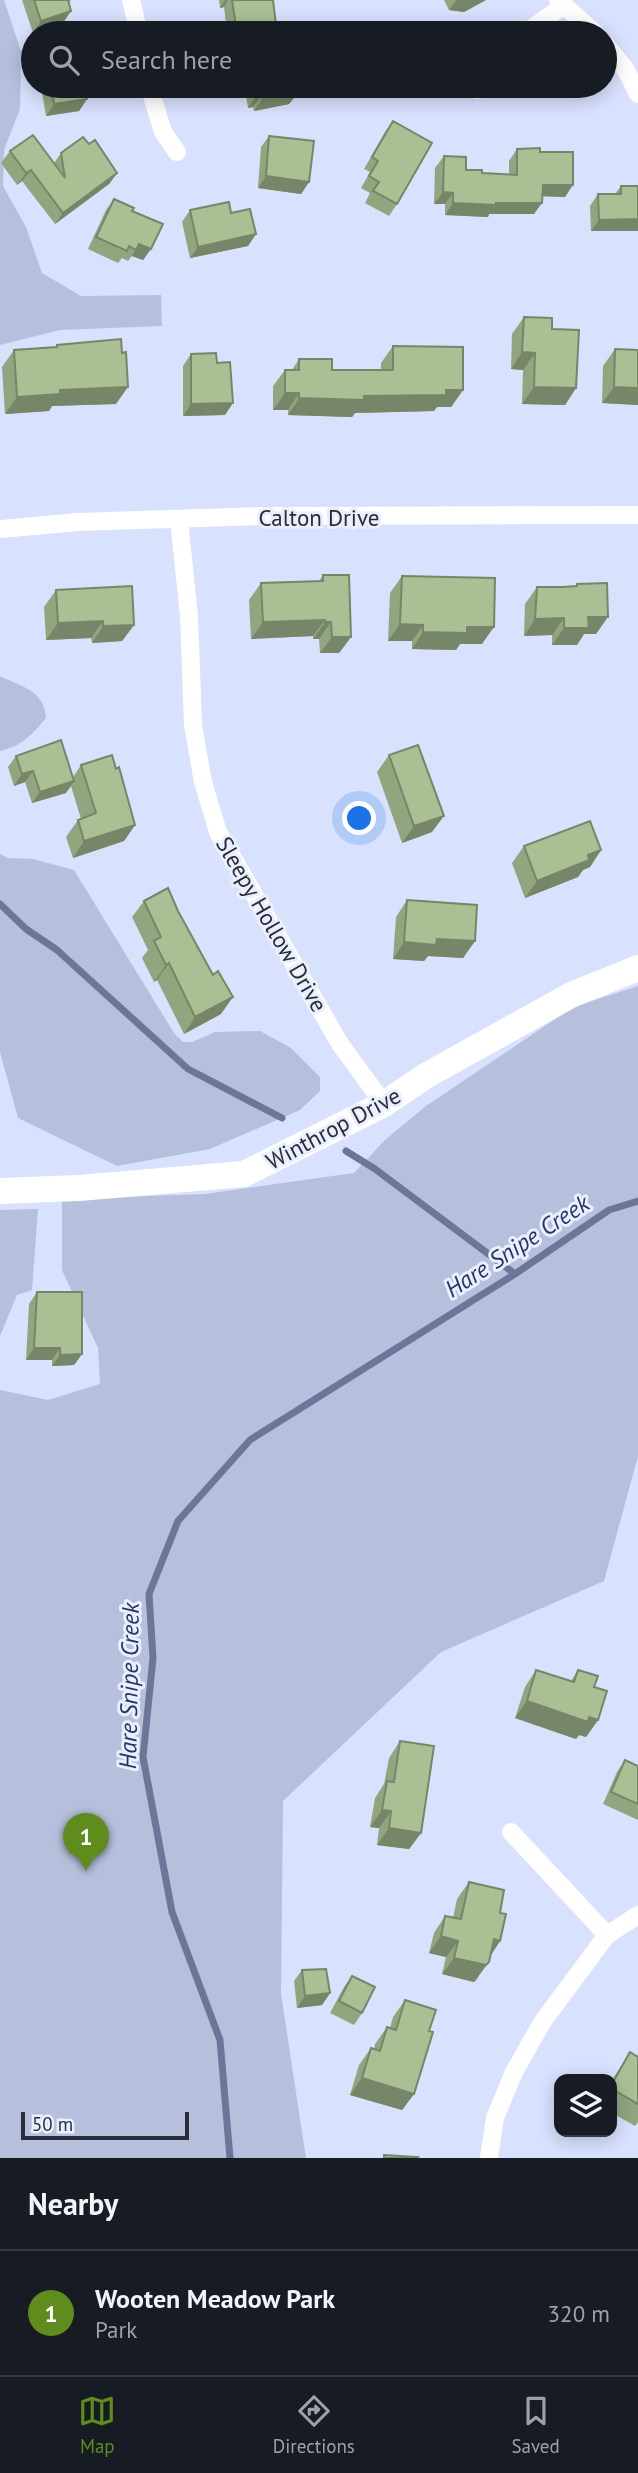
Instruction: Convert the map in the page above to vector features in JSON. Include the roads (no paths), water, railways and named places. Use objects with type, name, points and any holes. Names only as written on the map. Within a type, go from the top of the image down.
[{"type":"street","points":[[131,0],[136,21]]},
{"type":"street","points":[[539,21],[561,3],[581,21]]},
{"type":"street","points":[[617,58],[626,69],[638,94]]},
{"type":"street","points":[[153,98],[163,132],[177,152]]},
{"type":"street","name":"Calton Drive","points":[[0,529],[78,522],[263,516],[638,514]]},
{"type":"street","name":"Sleepy Hollow Drive","points":[[179,520],[189,616],[192,725],[203,782],[218,832],[340,1044],[384,1104]]},
{"type":"street","name":"Winthrop Drive","points":[[0,1191],[79,1188],[244,1174],[384,1104],[427,1075],[571,995],[638,968]]},
{"type":"street","points":[[510,1832],[607,1935]]},
{"type":"street","points":[[489,2158],[495,2118],[514,2072],[542,2021],[607,1935],[638,1915]]},
{"type":"waterway","points":[[0,904],[26,929],[57,950],[188,1069],[282,1118]]},
{"type":"waterway","points":[[346,1151],[375,1169],[515,1274]]},
{"type":"waterway","name":"Hare Snipe Creek","points":[[230,2158],[220,2040],[172,1912],[143,1757],[153,1658],[149,1594],[178,1521],[250,1440],[515,1274],[609,1210],[638,1201]]},
{"type":"place","name":"Wooten Meadow Park","points":[[86,1871]]}]
